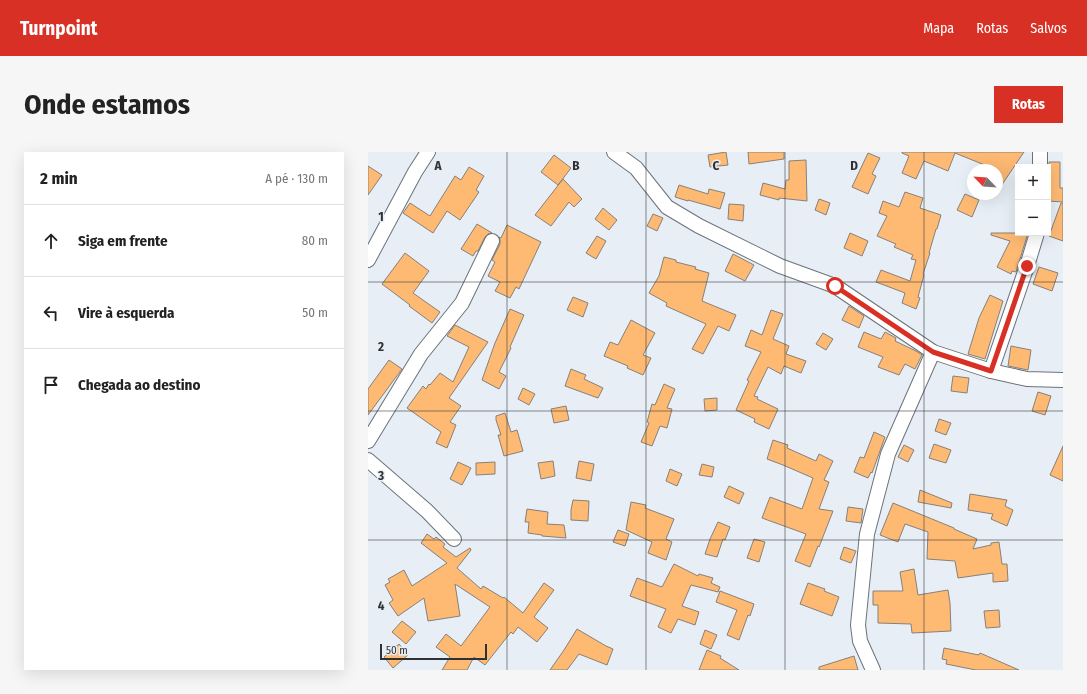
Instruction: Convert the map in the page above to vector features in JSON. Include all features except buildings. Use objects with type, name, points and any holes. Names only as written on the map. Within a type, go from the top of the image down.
[{"type":"street","points":[[368,260],[428,152]]},
{"type":"street","points":[[614,152],[636,168],[668,207],[699,226],[780,266],[835,286],[933,352],[991,371],[1027,379],[1063,380]]},
{"type":"street","points":[[1040,152],[1040,164]]},
{"type":"street","points":[[991,371],[1036,236]]},
{"type":"street","points":[[368,441],[421,354],[462,302],[492,241]]},
{"type":"street","points":[[873,670],[860,641],[858,625],[866,534],[888,454],[933,352]]},
{"type":"street","points":[[368,460],[427,511],[454,539]]},
{"type":"route","points":[[835,286],[933,352],[991,371],[1027,266]]}]
